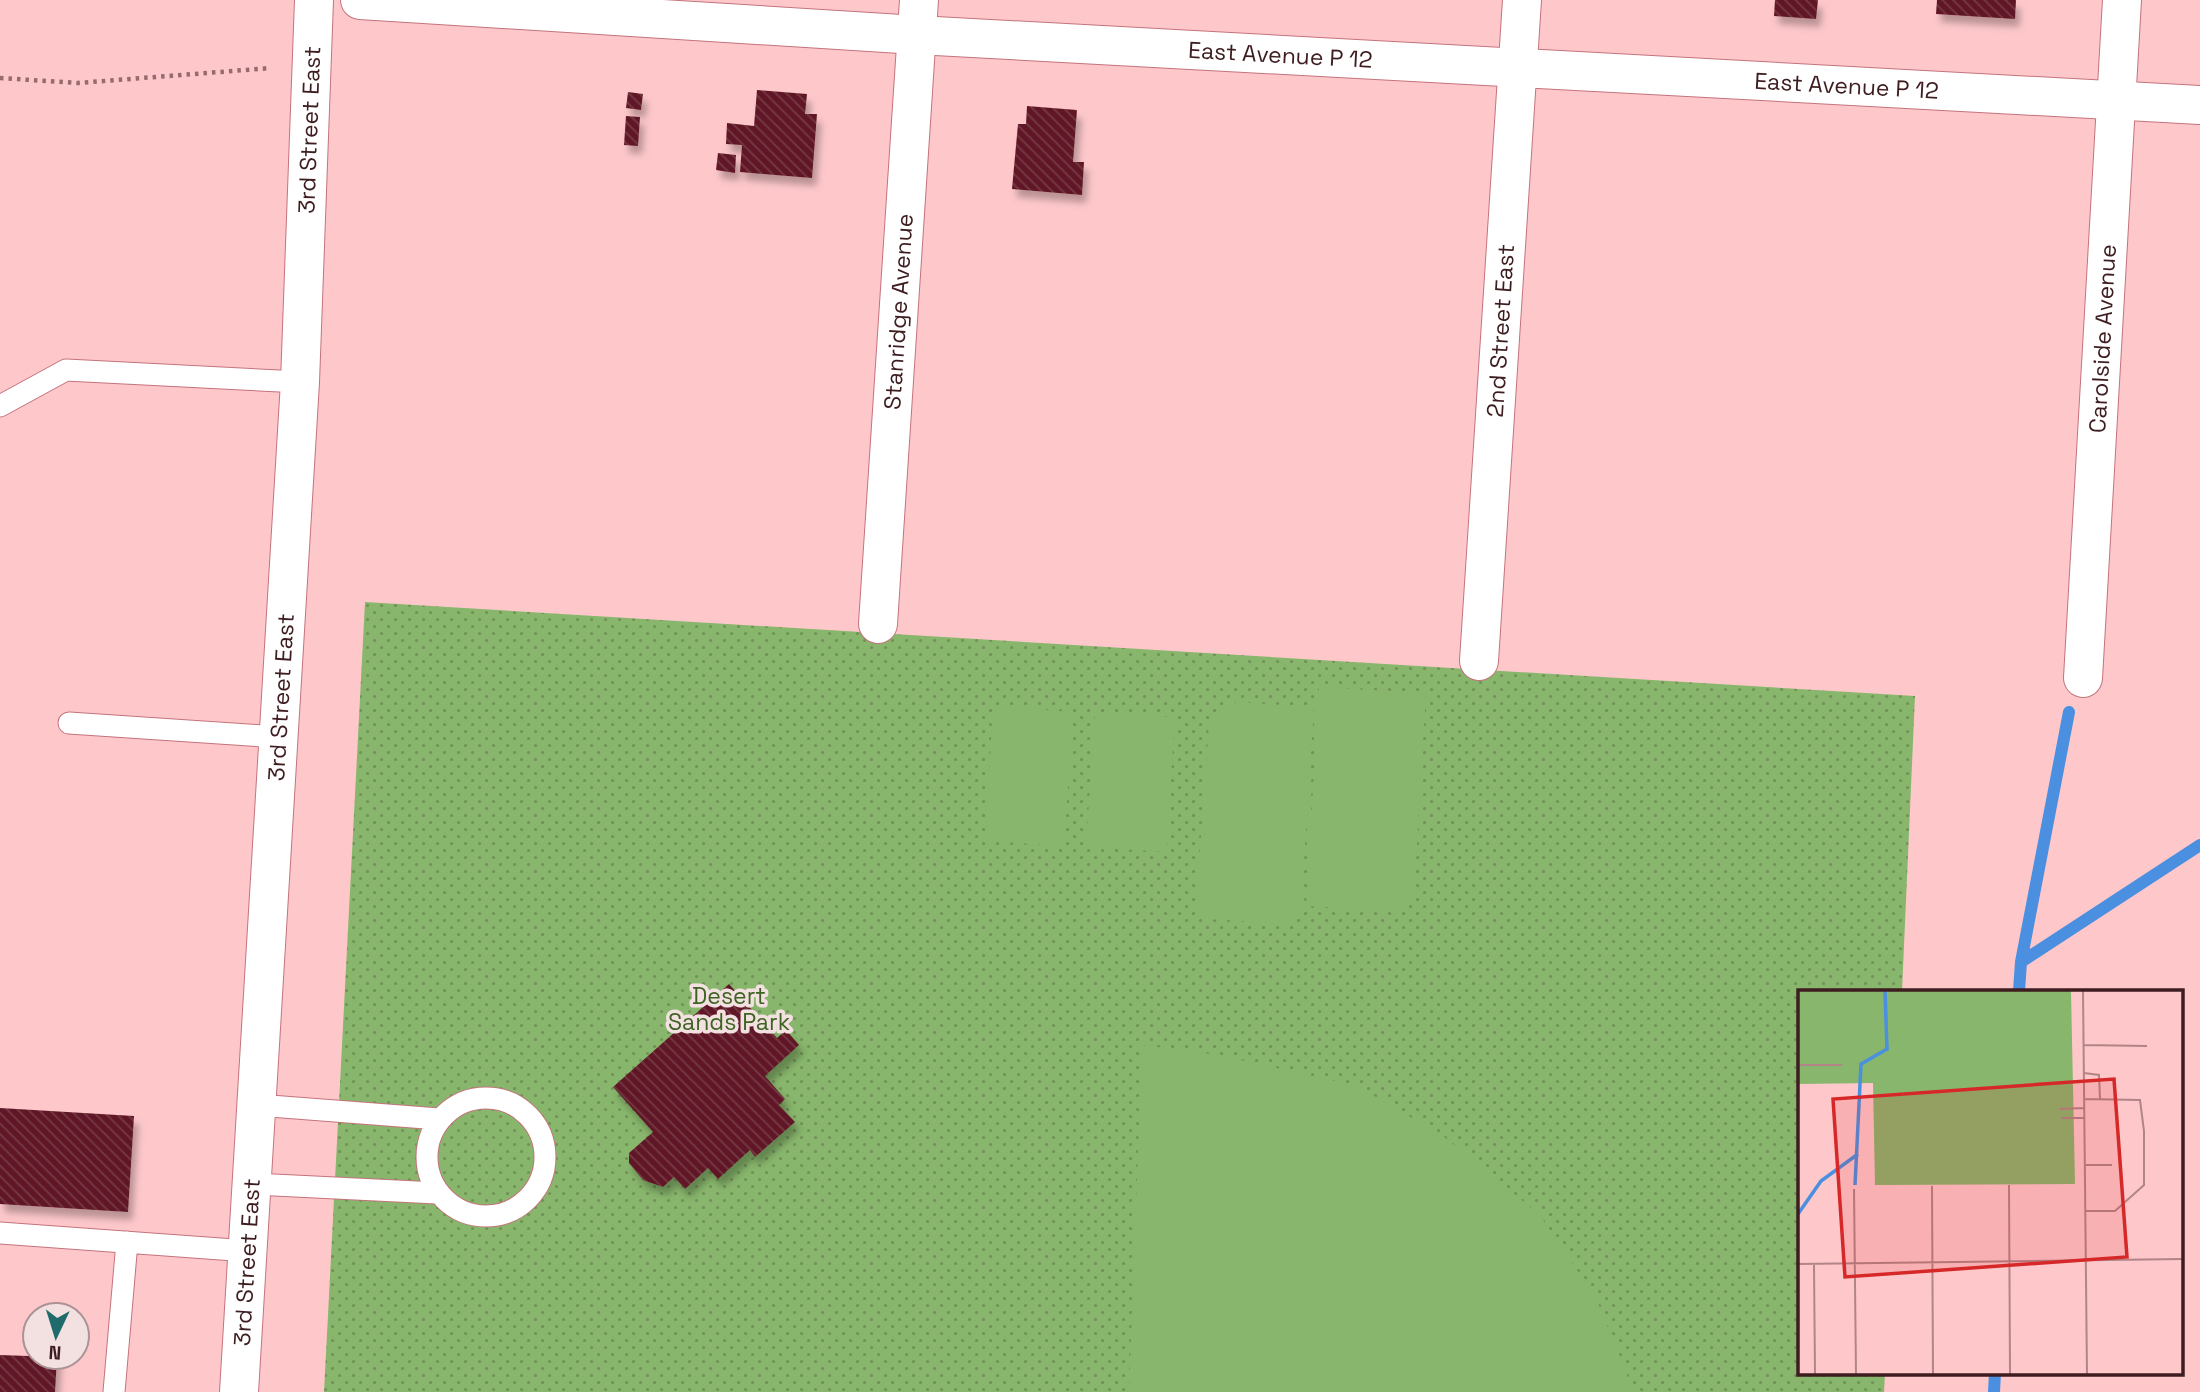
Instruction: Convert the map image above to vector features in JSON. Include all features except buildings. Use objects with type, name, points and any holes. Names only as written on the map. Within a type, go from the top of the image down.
[{"type":"street","name":"3rd Street East","points":[[239,1392],[300,382],[314,0]]},
{"type":"street","name":"East Avenue P 12","points":[[360,0],[918,17],[1518,67],[2200,105]]},
{"type":"street","name":"2nd Street East","points":[[1479,661],[1522,0]]},
{"type":"street","name":"Carolside Avenue","points":[[2083,678],[2122,0]]},
{"type":"street","name":"Stanridge Avenue","points":[[878,624],[918,17]]},
{"type":"lane","points":[[0,406],[66,370],[300,382]]},
{"type":"lane","points":[[69,723],[278,737]]},
{"type":"lane","points":[[492,1098],[511,1102],[528,1113],[539,1129],[546,1147],[545,1168],[539,1186],[527,1201],[510,1212],[490,1216],[471,1214],[453,1206],[437,1193],[427,1156],[430,1138],[439,1119],[454,1107],[472,1099],[492,1098]]},
{"type":"lane","points":[[257,1105],[439,1119]]},
{"type":"lane","points":[[252,1184],[437,1193]]},
{"type":"lane","points":[[0,1233],[248,1251]]},
{"type":"lane","points":[[114,1392],[127,1242]]},
{"type":"path","points":[[0,78],[78,83],[311,67]]},
{"type":"green space","name":"Desert Sands Park","points":[[365,602],[1915,696],[1902,990],[1798,990],[1798,1374],[1885,1374],[1884,1392],[324,1392]]},
{"type":"green space","points":[[1319,687],[1426,693],[1414,895],[1395,911],[1306,906]]},
{"type":"green space","points":[[1236,702],[1314,707],[1301,908],[1284,924],[1195,918],[1209,723]]},
{"type":"green space","points":[[993,706],[1073,712],[1064,846],[985,841]]},
{"type":"green space","points":[[1095,713],[1175,717],[1166,852],[1086,847]]},
{"type":"green space","points":[[1142,1045],[1219,1055],[1357,1086],[1443,1136],[1539,1214],[1596,1298],[1634,1392],[1129,1392]]},
{"type":"waterway","points":[[2019,990],[2021,962],[2069,712]]},
{"type":"waterway","points":[[2021,962],[2200,845]]},
{"type":"waterway","points":[[1994,1392],[1995,1374]]}]
